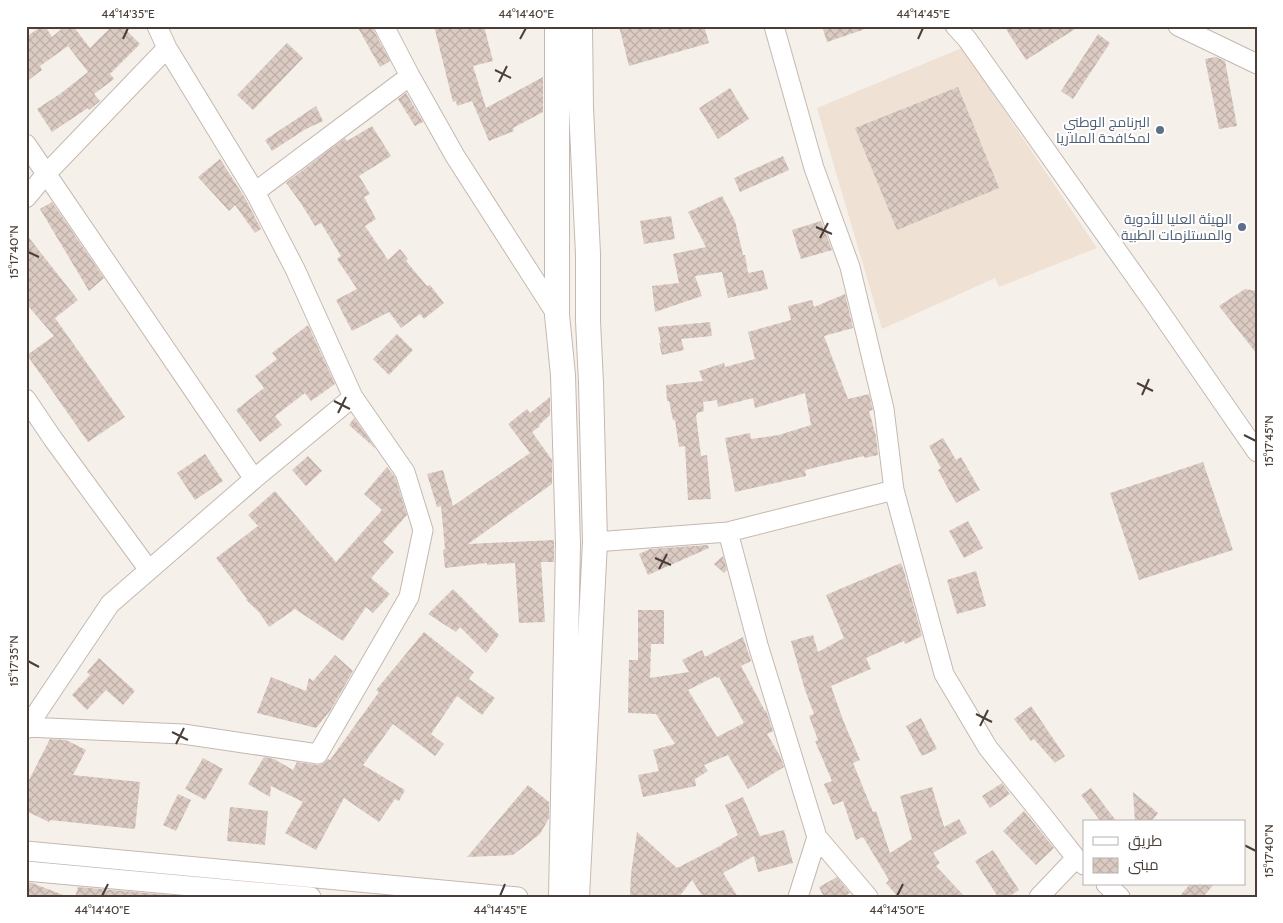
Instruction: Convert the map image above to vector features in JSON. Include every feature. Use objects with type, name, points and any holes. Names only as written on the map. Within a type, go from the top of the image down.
[{"type":"street","points":[[27,728],[183,734],[318,754],[409,597],[424,530],[405,472],[353,397],[295,269],[255,192],[167,48],[156,26]]},
{"type":"street","points":[[384,26],[455,156],[557,315],[588,321]]},
{"type":"street","points":[[557,26],[557,315],[563,375],[568,544],[565,895]]},
{"type":"street","points":[[565,895],[595,542],[580,26]]},
{"type":"street","points":[[774,26],[814,168],[850,267],[884,409],[894,490],[944,674],[988,748],[1080,862],[1039,897]]},
{"type":"street","points":[[955,26],[973,47],[1257,452]]},
{"type":"street","points":[[1178,26],[1257,64]]},
{"type":"street","points":[[26,198],[46,174],[167,48]]},
{"type":"street","points":[[255,192],[410,76]]},
{"type":"street","points":[[26,144],[254,479]]},
{"type":"street","points":[[27,728],[110,604],[254,479],[353,397]]},
{"type":"street","points":[[26,399],[149,570]]},
{"type":"street","points":[[595,542],[728,532],[894,490]]},
{"type":"street","points":[[728,532],[758,645],[817,837],[868,897]]},
{"type":"street","points":[[798,897],[817,837]]},
{"type":"street","points":[[26,851],[518,897]]},
{"type":"street","points":[[26,871],[311,897]]},
{"type":"street","points":[[1108,886],[1120,897]]},
{"type":"shaded area","points":[[962,48],[1097,248],[999,287],[995,278],[882,329],[817,108]]},
{"type":"building","points":[[42,26],[45,26],[52,37],[65,26],[73,26],[90,48],[112,26],[122,26],[140,44],[110,74],[114,79],[94,94],[100,101],[89,110],[88,108],[52,132],[37,109],[88,72],[68,46],[40,66],[42,70],[26,82],[26,37]]},
{"type":"building","points":[[357,26],[373,26],[390,61],[380,67]]},
{"type":"building","points":[[434,26],[484,26],[493,61],[473,66],[486,108],[543,77],[543,112],[513,128],[514,131],[489,141],[472,101],[457,106],[456,101],[453,102]]},
{"type":"building","points":[[619,26],[704,26],[709,43],[629,66]]},
{"type":"building","points":[[822,26],[867,26],[868,28],[827,42]]},
{"type":"building","points":[[1004,26],[1080,26],[1026,60]]},
{"type":"building","points":[[1098,34],[1110,43],[1073,99],[1061,91]]},
{"type":"building","points":[[287,43],[303,58],[253,110],[237,95]]},
{"type":"building","points":[[1216,57],[1225,61],[1237,126],[1219,129],[1205,59]]},
{"type":"building","points":[[958,87],[999,188],[897,230],[855,128]]},
{"type":"building","points":[[730,88],[749,119],[718,139],[699,108]]},
{"type":"building","points":[[406,93],[423,122],[415,126],[398,99]]},
{"type":"building","points":[[316,106],[323,121],[304,130],[272,151],[265,140]]},
{"type":"building","points":[[372,126],[391,156],[359,176],[370,194],[364,197],[376,219],[365,226],[388,260],[400,249],[408,259],[406,261],[427,286],[430,285],[444,303],[424,319],[420,314],[401,328],[389,312],[352,331],[336,300],[357,289],[337,259],[341,256],[321,223],[315,226],[286,183],[345,138],[347,141]]},
{"type":"building","points":[[783,156],[789,170],[740,192],[734,178]]},
{"type":"building","points":[[220,159],[245,198],[261,229],[255,233],[235,205],[229,211],[198,177]]},
{"type":"building","points":[[722,196],[735,221],[748,273],[763,270],[768,289],[728,298],[722,272],[695,276],[702,296],[655,312],[652,286],[679,283],[673,254],[706,247],[688,212]]},
{"type":"building","points":[[52,202],[104,278],[89,291],[40,209]]},
{"type":"building","points":[[671,216],[675,239],[644,244],[640,221]]},
{"type":"building","points":[[821,221],[832,250],[801,259],[792,230]]},
{"type":"building","points":[[26,234],[78,300],[55,318],[125,417],[88,442],[27,355],[54,336],[29,307],[26,307]]},
{"type":"building","points":[[1245,289],[1257,291],[1257,354],[1219,306]]},
{"type":"building","points":[[845,294],[853,328],[824,336],[848,399],[869,394],[873,410],[869,411],[876,436],[878,455],[864,458],[864,456],[805,470],[806,476],[735,492],[725,438],[750,433],[751,439],[779,435],[811,425],[805,393],[755,408],[753,398],[718,407],[717,400],[703,402],[704,411],[696,415],[701,456],[707,455],[711,499],[688,500],[685,446],[679,447],[675,420],[673,420],[669,401],[667,401],[666,385],[703,381],[699,371],[724,363],[725,367],[755,359],[748,332],[791,320],[788,306],[812,300],[814,307]]},
{"type":"building","points":[[710,322],[712,336],[681,339],[684,350],[662,355],[658,327]]},
{"type":"building","points":[[308,325],[335,384],[311,401],[305,393],[275,416],[282,425],[260,442],[236,410],[264,388],[255,376],[277,359],[272,353]]},
{"type":"building","points":[[397,334],[413,350],[389,375],[373,359]]},
{"type":"building","points":[[550,397],[550,415],[532,432],[552,460],[552,484],[468,544],[554,540],[554,562],[541,562],[545,622],[519,623],[515,563],[487,565],[487,563],[445,568],[441,506],[437,507],[427,474],[443,470],[453,506],[530,453],[508,424],[527,409],[530,413]]},
{"type":"building","points":[[354,418],[376,449],[349,425]]},
{"type":"building","points":[[943,438],[956,460],[961,457],[980,490],[956,503],[938,470],[941,468],[929,446]]},
{"type":"building","points":[[205,454],[223,481],[195,500],[177,473]]},
{"type":"building","points":[[308,456],[322,471],[306,486],[292,470]]},
{"type":"building","points":[[1203,462],[1233,550],[1139,580],[1110,493]]},
{"type":"building","points":[[387,467],[395,477],[407,515],[383,542],[394,552],[371,578],[390,594],[373,613],[366,607],[343,641],[295,609],[269,627],[259,612],[246,600],[216,558],[258,526],[248,515],[275,491],[336,562],[382,510],[364,494]]},
{"type":"building","points":[[968,521],[983,548],[964,558],[949,531]]},
{"type":"building","points":[[708,545],[709,548],[648,575],[639,554],[650,549]]},
{"type":"building","points":[[723,556],[727,570],[724,573],[714,564]]},
{"type":"building","points":[[901,563],[922,636],[905,644],[904,641],[866,658],[871,669],[831,686],[860,760],[853,763],[873,812],[876,811],[890,853],[912,839],[900,796],[932,787],[944,827],[959,819],[967,833],[933,853],[940,863],[936,866],[965,897],[898,897],[886,883],[889,880],[863,837],[856,840],[843,801],[833,805],[824,784],[832,781],[815,741],[818,740],[809,716],[814,714],[791,641],[813,635],[818,652],[844,638],[826,595]]},
{"type":"building","points":[[976,571],[986,606],[957,614],[947,580]]},
{"type":"building","points":[[453,589],[499,635],[486,653],[460,627],[456,632],[428,614]]},
{"type":"building","points":[[638,610],[664,610],[664,644],[651,644],[650,678],[689,672],[682,660],[702,650],[705,657],[743,637],[751,661],[741,666],[766,710],[773,731],[767,734],[784,767],[748,789],[728,755],[704,765],[708,771],[695,779],[696,786],[643,797],[638,775],[659,771],[653,750],[675,744],[656,714],[628,713],[629,660],[638,660]],"holes":[[[716,676],[717,678],[719,677],[744,723],[717,737],[688,690]]]},
{"type":"building","points":[[424,632],[474,672],[469,679],[495,698],[482,715],[457,696],[431,734],[444,744],[435,756],[393,724],[363,765],[405,790],[399,801],[395,799],[379,822],[344,798],[316,850],[285,833],[296,814],[298,814],[296,813],[303,802],[271,786],[270,797],[248,784],[264,757],[274,759],[293,770],[297,762],[317,765],[323,764],[328,759],[330,760],[379,692],[376,690]]},
{"type":"building","points":[[335,655],[353,671],[330,711],[316,728],[257,713],[271,677],[306,691],[309,678],[313,681]]},
{"type":"building","points":[[99,658],[135,691],[123,705],[106,690],[87,710],[72,695],[90,675],[87,672]]},
{"type":"building","points":[[1031,706],[1065,756],[1055,763],[1034,739],[1031,741],[1014,719]]},
{"type":"building","points":[[921,718],[937,749],[922,756],[906,726]]},
{"type":"building","points":[[50,739],[66,740],[86,750],[73,775],[140,782],[135,829],[50,820],[49,822],[26,811],[26,786]]},
{"type":"building","points":[[203,758],[223,769],[205,800],[185,789]]},
{"type":"building","points":[[1002,783],[1010,794],[990,808],[982,796]]},
{"type":"building","points":[[528,785],[549,802],[549,818],[540,834],[513,855],[467,857]]},
{"type":"building","points":[[1091,788],[1115,820],[1100,820],[1081,795]]},
{"type":"building","points":[[1133,792],[1158,813],[1153,820],[1135,820]]},
{"type":"building","points":[[178,794],[191,800],[176,831],[163,825]]},
{"type":"building","points":[[743,797],[760,836],[784,830],[793,863],[758,872],[754,856],[723,873],[738,897],[703,897],[692,880],[679,897],[630,897],[637,832],[677,868],[738,835],[725,805]]},
{"type":"building","points":[[230,807],[268,811],[265,845],[227,841]]},
{"type":"building","points":[[1024,811],[1054,848],[1036,865],[1003,831]]},
{"type":"building","points":[[993,850],[1019,890],[1008,897],[998,897],[975,861]]},
{"type":"building","points":[[837,877],[850,893],[843,897],[824,897],[819,887]]},
{"type":"building","points":[[26,882],[32,883],[66,896],[26,897]]},
{"type":"building","points":[[1188,886],[1212,886],[1203,897],[1179,897]]},
{"type":"building","points":[[78,887],[170,895],[169,897],[75,897]]},
{"type":"place","name":"البرنامج الوطني لمكافحة الملاريا","points":[[1160,130]]},
{"type":"place","name":"الهيئة العليا للأدوية والمستلزمات الطبية","points":[[1242,227]]}]
